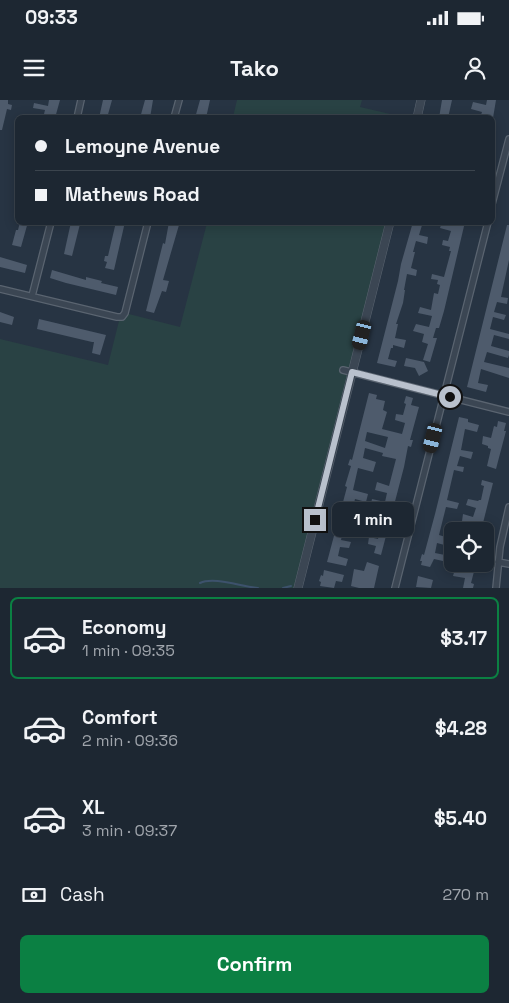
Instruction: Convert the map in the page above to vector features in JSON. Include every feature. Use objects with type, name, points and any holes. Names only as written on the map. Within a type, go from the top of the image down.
[{"type":"street","points":[[78,115],[82,100]]},
{"type":"street","points":[[175,115],[179,100]]},
{"type":"street","points":[[418,115],[421,100]]},
{"type":"street","points":[[495,193],[509,139]]},
{"type":"street","points":[[32,296],[50,225]]},
{"type":"street","points":[[0,289],[122,317],[125,313],[147,225]]},
{"type":"street","points":[[298,588],[389,225]]},
{"type":"street","points":[[395,588],[487,225]]},
{"type":"street","points":[[342,370],[509,412]]},
{"type":"street","points":[[496,588],[500,547],[509,507]]},
{"type":"street","points":[[498,562],[509,564]]},
{"type":"green space","points":[[237,100],[362,100],[360,107],[394,115],[233,115]]},
{"type":"green space","points":[[206,225],[389,225],[298,588],[0,588],[0,339],[108,365],[120,317],[125,313],[180,327]]},
{"type":"building","points":[[0,100],[8,100],[8,104],[12,105],[11,110],[7,109],[2,130],[0,130]]},
{"type":"building","points":[[49,100],[60,100],[56,115],[47,115],[44,114],[45,110],[33,108],[34,103],[48,106]]},
{"type":"building","points":[[103,100],[112,100],[108,115],[100,115]]},
{"type":"building","points":[[145,100],[153,100],[150,115],[141,115]]},
{"type":"building","points":[[200,100],[210,100],[207,115],[196,115]]},
{"type":"building","points":[[442,100],[452,100],[449,115],[440,115]]},
{"type":"building","points":[[487,100],[496,100],[494,115],[481,115],[482,112],[471,109],[473,102],[486,105]]},
{"type":"building","points":[[19,225],[27,225],[21,247],[12,245],[16,230],[18,230]]},
{"type":"building","points":[[70,225],[80,225],[72,256],[64,254]]},
{"type":"building","points":[[115,225],[124,225],[114,270],[105,268],[107,262],[104,261],[105,256],[108,256]]},
{"type":"building","points":[[168,225],[179,225],[163,280],[169,281],[166,292],[162,291],[154,313],[146,311],[163,243],[165,244]]},
{"type":"building","points":[[412,225],[422,225],[419,235],[428,237],[427,244],[416,241],[411,268],[417,270],[416,276],[407,274],[403,303],[396,324],[398,324],[395,338],[406,340],[404,348],[393,345],[388,359],[397,361],[395,367],[377,363]]},
{"type":"building","points":[[441,225],[464,225],[444,311],[439,328],[436,328],[433,338],[437,338],[430,362],[423,360],[428,344],[422,342],[424,334],[413,331],[416,324],[429,327],[432,316],[418,313],[420,307],[431,310],[434,293],[438,294],[440,285],[437,284],[438,280],[431,279],[432,274],[444,277],[451,251],[449,251],[450,247],[442,245],[443,240],[448,241],[451,231],[440,228]]},
{"type":"building","points":[[507,225],[509,225],[509,260],[501,297],[508,298],[507,304],[497,302],[494,312],[506,315],[504,320],[493,317],[490,329],[509,334],[509,339],[494,335],[491,346],[509,351],[509,355],[508,358],[487,352],[484,362],[509,368],[509,378],[481,369],[478,383],[488,385],[486,392],[467,387]]},
{"type":"building","points":[[0,257],[27,265],[25,273],[0,267]]},
{"type":"building","points":[[52,270],[86,280],[86,277],[102,281],[101,283],[118,287],[116,295],[50,278]]},
{"type":"building","points":[[0,312],[14,317],[12,325],[0,322]]},
{"type":"building","points":[[39,319],[106,335],[100,355],[92,353],[94,342],[37,329]]},
{"type":"building","points":[[406,358],[424,362],[428,371],[419,376],[415,368],[404,366]]},
{"type":"building","points":[[369,393],[377,395],[376,399],[385,401],[383,410],[387,412],[382,429],[402,434],[405,423],[395,420],[396,414],[403,415],[406,396],[413,398],[411,405],[419,407],[410,440],[413,440],[411,447],[408,446],[381,555],[374,553],[376,546],[368,544],[369,537],[378,539],[383,518],[381,518],[382,514],[379,513],[380,510],[370,508],[372,499],[385,502],[387,493],[375,490],[377,482],[389,486],[396,459],[382,456],[383,453],[365,448],[363,458],[376,462],[373,472],[358,468],[353,490],[368,494],[366,502],[355,499],[353,508],[360,510],[358,517],[349,514],[347,521],[345,521],[341,540],[351,542],[349,548],[340,547],[338,556],[348,559],[346,566],[327,562],[347,487],[345,486],[351,466],[348,465],[350,459],[352,460]],"holes":[[[367,432],[388,437],[385,448],[365,441]]]},
{"type":"building","points":[[459,417],[468,419],[468,422],[479,425],[477,432],[465,429],[461,450],[473,452],[471,459],[460,456],[457,466],[464,467],[463,472],[454,470],[447,500],[459,503],[457,509],[446,507],[439,535],[444,537],[444,545],[437,543],[435,553],[444,555],[444,558],[443,561],[434,559],[430,567],[421,565],[422,561],[420,561],[422,554],[424,555]]},
{"type":"building","points":[[498,421],[506,423],[504,431],[506,431],[496,469],[487,466],[491,449],[482,444],[483,436],[491,438],[494,426],[497,427]]},
{"type":"building","points":[[482,480],[493,483],[483,522],[462,521],[463,514],[473,517],[476,508],[466,505],[468,499],[481,500],[484,486],[481,485]]},
{"type":"building","points":[[367,562],[379,566],[374,588],[351,586],[354,569],[364,571]]},
{"type":"building","points":[[324,570],[344,575],[342,582],[336,581],[334,588],[320,586],[321,582],[319,581],[321,575],[323,576]]},
{"type":"building","points":[[454,572],[474,572],[471,583],[474,584],[473,588],[463,588],[465,578],[453,576]]},
{"type":"building","points":[[418,576],[433,580],[431,588],[416,587]]},
{"type":"waterway","points":[[200,583],[220,581],[258,588]]},
{"type":"waterway","points":[[283,588],[291,586]]},
{"type":"route","points":[[315,520],[352,372],[450,397]]}]
